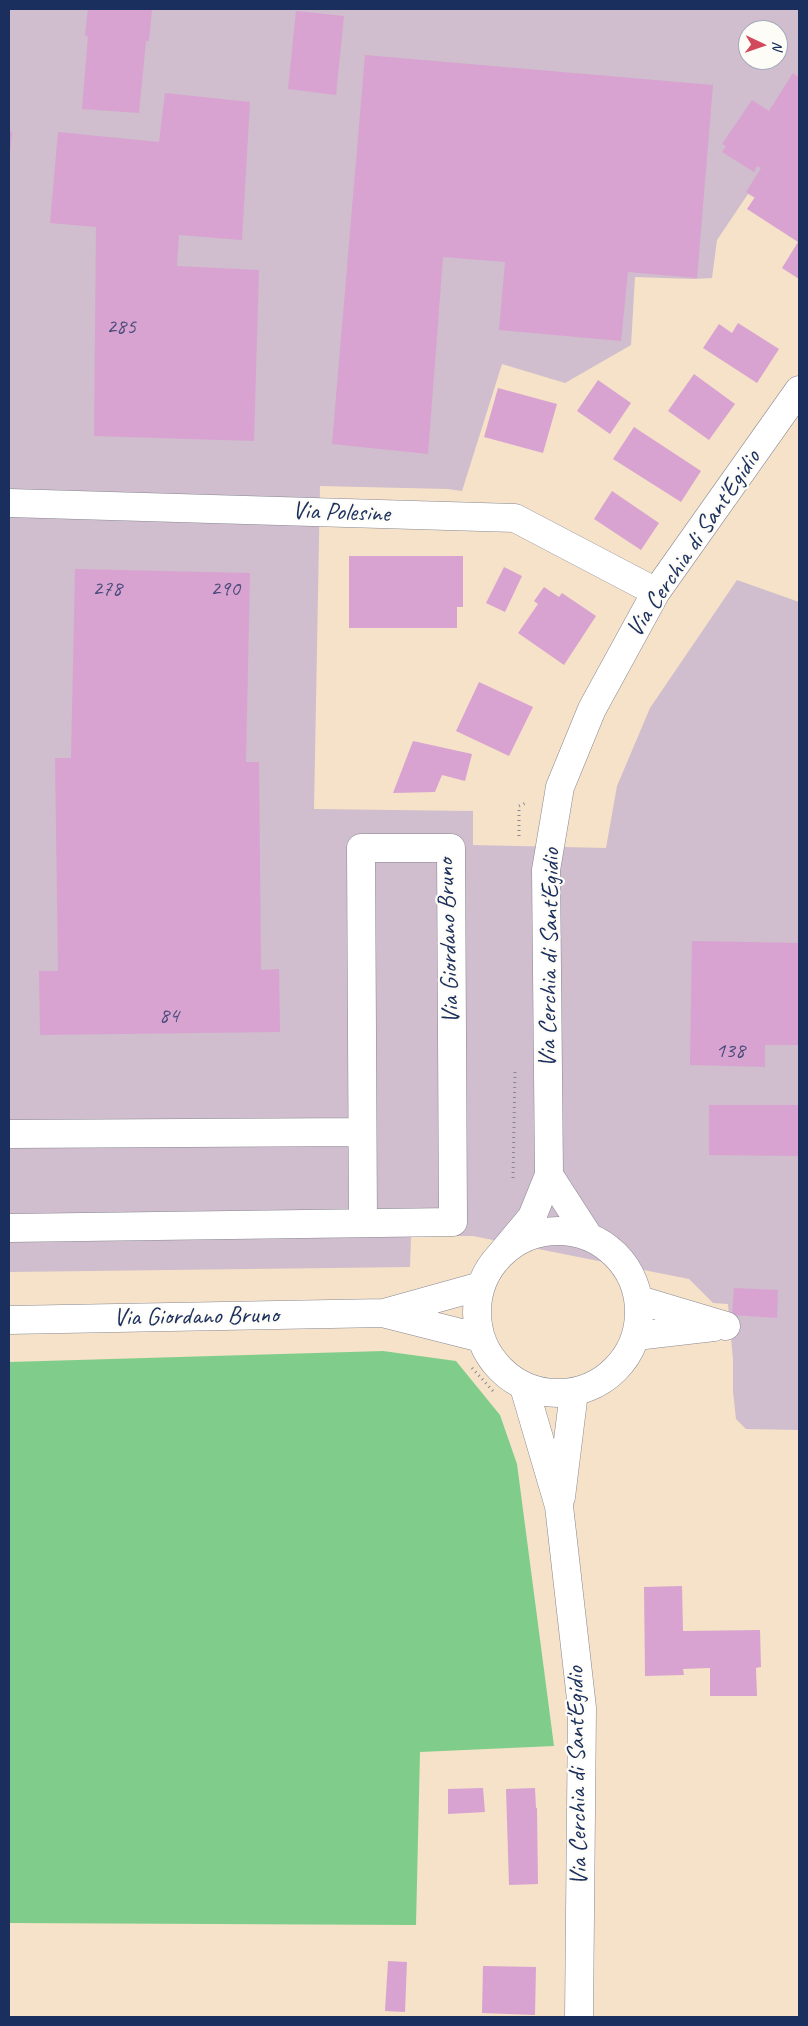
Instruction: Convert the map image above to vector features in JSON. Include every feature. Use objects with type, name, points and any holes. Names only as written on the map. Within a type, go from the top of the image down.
[{"type":"street","name":"Via Cerchia di Sant'Egidio","points":[[496,1260],[532,1216],[548,1175],[546,870],[560,787],[592,709],[656,592],[799,390]]},
{"type":"street","name":"Via Polesine","points":[[9,503],[515,518],[656,592]]},
{"type":"street","name":"Via Giordano Bruno","points":[[9,1228],[453,1222],[451,848],[361,848],[363,1223]]},
{"type":"street","points":[[9,1134],[362,1132]]},
{"type":"street","points":[[548,1175],[589,1237]]},
{"type":"street","points":[[564,1231],[589,1237],[613,1251],[630,1273],[639,1300],[640,1318],[636,1336],[627,1356],[613,1373],[595,1385],[574,1392],[549,1394],[524,1387],[506,1375],[490,1358],[481,1338],[477,1312],[481,1286],[487,1272],[496,1260],[515,1243],[538,1233],[564,1231]]},
{"type":"street","name":"Via Giordano Bruno","points":[[9,1320],[384,1313],[481,1286]]},
{"type":"street","points":[[636,1336],[726,1326],[639,1300]]},
{"type":"street","name":"Via Giordano Bruno","points":[[384,1313],[481,1338]]},
{"type":"street","name":"Via Cerchia di Sant'Egidio","points":[[524,1387],[559,1506],[582,1708],[579,2017]]},
{"type":"street","name":"Via Cerchia di Sant'Egidio","points":[[559,1506],[574,1392]]},
{"type":"path","points":[[519,846],[519,806],[560,787]]},
{"type":"path","points":[[513,1182],[515,1063]]},
{"type":"path","points":[[469,1365],[496,1394]]},
{"type":"shaded area","points":[[9,9],[799,9],[799,224],[748,194],[717,240],[712,278],[635,277],[631,345],[565,383],[502,364],[462,491],[448,489],[320,486],[314,809],[473,811],[473,845],[606,848],[617,786],[650,708],[737,580],[799,602],[799,1430],[746,1429],[736,1419],[728,1304],[713,1303],[689,1279],[473,1236],[411,1236],[410,1267],[9,1272]]},
{"type":"green space","points":[[383,1351],[456,1361],[500,1415],[517,1464],[554,1746],[420,1752],[416,1925],[9,1923],[9,1362]]},
{"type":"building","points":[[88,9],[152,9],[149,41],[146,41],[139,113],[82,109],[88,36],[85,36]]},
{"type":"building","points":[[296,11],[344,16],[336,95],[288,89]]},
{"type":"building","points":[[365,55],[713,85],[697,278],[628,272],[621,341],[499,330],[505,262],[443,257],[428,454],[332,444]]},
{"type":"building","points":[[793,73],[799,77],[799,279],[782,268],[798,242],[747,209],[755,197],[746,192],[761,168],[757,166],[754,172],[722,152],[726,146],[722,144],[752,100],[769,111]]},
{"type":"building","points":[[165,93],[250,102],[242,240],[179,235],[177,266],[259,270],[254,441],[94,436],[96,227],[50,223],[58,132],[159,142]]},
{"type":"building","points":[[9,131],[12,132],[10,152],[9,152]]},
{"type":"building","points":[[738,323],[779,349],[757,383],[703,348],[719,324],[732,333]]},
{"type":"building","points":[[694,374],[735,404],[709,440],[668,411]]},
{"type":"building","points":[[598,380],[631,403],[610,434],[577,411]]},
{"type":"building","points":[[498,388],[557,404],[543,453],[484,437]]},
{"type":"building","points":[[634,427],[701,471],[681,502],[613,459]]},
{"type":"building","points":[[612,491],[659,523],[641,550],[594,519]]},
{"type":"building","points":[[349,556],[463,556],[463,607],[457,607],[457,628],[349,628]]},
{"type":"building","points":[[504,567],[522,576],[505,612],[486,603]]},
{"type":"building","points":[[75,569],[250,573],[246,762],[259,762],[261,970],[279,969],[280,1032],[40,1035],[39,971],[58,971],[55,758],[71,758]]},
{"type":"building","points":[[544,587],[559,597],[562,593],[596,616],[564,665],[518,633],[538,604],[534,601]]},
{"type":"building","points":[[479,682],[533,707],[509,756],[456,731]]},
{"type":"building","points":[[413,741],[472,754],[465,781],[442,775],[435,792],[393,793]]},
{"type":"building","points":[[692,941],[799,943],[799,1045],[765,1045],[765,1067],[690,1065]]},
{"type":"building","points":[[709,1105],[799,1105],[799,1156],[709,1155]]},
{"type":"building","points":[[734,1288],[778,1290],[777,1318],[732,1315]]},
{"type":"building","points":[[682,1586],[683,1631],[760,1630],[761,1667],[756,1668],[757,1696],[710,1696],[710,1668],[683,1669],[684,1675],[645,1676],[644,1587]]},
{"type":"building","points":[[483,1788],[485,1812],[448,1814],[448,1789]]},
{"type":"building","points":[[535,1788],[538,1884],[509,1885],[506,1789]]},
{"type":"building","points":[[388,1961],[407,1962],[405,2012],[385,2011]]},
{"type":"building","points":[[483,1966],[536,1967],[535,2015],[482,2013]]}]
